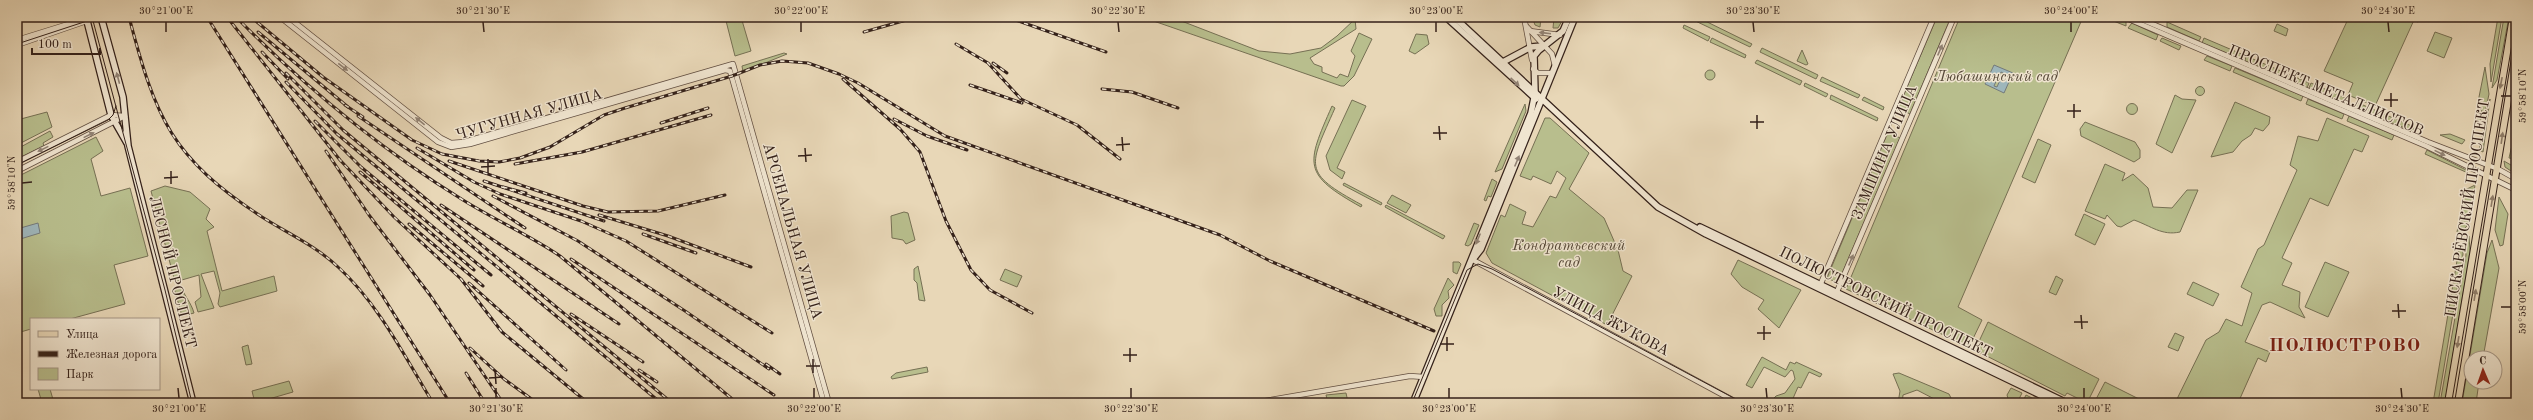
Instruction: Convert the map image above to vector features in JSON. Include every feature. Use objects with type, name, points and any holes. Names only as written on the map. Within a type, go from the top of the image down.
[{"type":"main road","name":"ЛЕСНОЙ ПРОСПЕКТ","points":[[102,17],[123,97],[128,146],[193,403]]},
{"type":"main road","name":"ПОЛЮСТРОВСКИЙ ПРОСПЕКТ","points":[[1446,17],[1534,96],[1542,101],[1658,207],[1694,225],[1706,234],[1820,286],[2057,403]]},
{"type":"main road","name":"ПОЛЮСТРОВСКИЙ ПРОСПЕКТ","points":[[1454,17],[1503,62],[1534,96]]},
{"type":"main road","points":[[1473,260],[1475,246],[1531,113],[1534,96],[1532,65],[1535,53],[1560,35],[1569,17]]},
{"type":"main road","points":[[1413,403],[1473,260],[1481,249],[1575,17]]},
{"type":"main road","name":"ПИСКАРЁВСКИЙ ПРОСПЕКТ","points":[[2448,403],[2486,165],[2513,17]]},
{"type":"main road","name":"ЛЕСНОЙ ПРОСПЕКТ","points":[[88,18],[112,115],[128,146]]},
{"type":"main road","points":[[1503,62],[1531,47],[1544,46]]},
{"type":"main road","name":"ПИСКАРЁВСКИЙ ПРОСПЕКТ","points":[[2458,403],[2498,169],[2516,52]]},
{"type":"main road","name":"ПОЛЮСТРОВСКИЙ ПРОСПЕКТ","points":[[1836,294],[2068,403]]},
{"type":"street","points":[[17,40],[88,18],[98,17]]},
{"type":"street","name":"ЧУГУННАЯ УЛИЦА","points":[[280,17],[438,142],[450,147],[470,144],[728,70]]},
{"type":"street","name":"ЧУГУННАЯ УЛИЦА","points":[[288,17],[441,138],[451,143],[464,142],[730,64],[734,65]]},
{"type":"street","points":[[1524,17],[1529,29],[1532,65],[1538,74],[1552,73]]},
{"type":"street","name":"ЗАМШИНА УЛИЦА","points":[[1820,286],[1934,17]]},
{"type":"street","name":"ЗАМШИНА УЛИЦА","points":[[1836,294],[1954,17]]},
{"type":"street","name":"ПРОСПЕКТ МЕТАЛЛИСТОВ","points":[[2124,17],[2426,146],[2516,190]]},
{"type":"street","name":"ПРОСПЕКТ МЕТАЛЛИСТОВ","points":[[2136,17],[2498,169],[2516,179]]},
{"type":"street","points":[[17,45],[88,18]]},
{"type":"street","points":[[1529,29],[1560,35]]},
{"type":"street","points":[[1529,29],[1552,54],[1555,66]]},
{"type":"street","name":"АРСЕНАЛЬНАЯ УЛИЦА","points":[[734,65],[829,403]]},
{"type":"street","name":"АРСЕНАЛЬНАЯ УЛИЦА","points":[[728,70],[732,76],[824,403]]},
{"type":"street","points":[[17,162],[112,115],[126,116]]},
{"type":"street","points":[[17,171],[115,123],[126,116]]},
{"type":"street","name":"УЛИЦА ЖУКОВА","points":[[1473,260],[1738,403]]},
{"type":"street","points":[[1253,403],[1410,376],[1424,377]]},
{"type":"green space","points":[[725,17],[741,17],[751,51],[735,56]]},
{"type":"green space","points":[[1142,17],[1171,17],[1259,51],[1290,54],[1321,48],[1337,36],[1355,19],[1356,29],[1310,58],[1314,64],[1322,67],[1322,72],[1337,78],[1340,74],[1348,77],[1355,56],[1351,51],[1359,33],[1372,39],[1354,76],[1344,86],[1341,86]]},
{"type":"green space","points":[[1532,17],[1541,17],[1540,27],[1535,25]]},
{"type":"green space","points":[[1687,17],[1697,17],[1752,44],[1750,47]]},
{"type":"green space","points":[[1937,17],[1951,17],[1910,114],[1898,108]]},
{"type":"green space","name":"Любашинский сад","points":[[1960,17],[2083,17],[1958,307],[1982,320],[1969,347],[1846,289]]},
{"type":"green space","points":[[2112,17],[2126,21],[2126,26],[2111,20]]},
{"type":"green space","points":[[2349,17],[2420,17],[2418,22],[2414,20],[2375,106],[2348,95],[2353,83],[2324,71]]},
{"type":"green space","points":[[2498,17],[2502,17],[2491,82],[2490,64]]},
{"type":"green space","points":[[2504,17],[2509,17],[2497,80],[2492,88]]},
{"type":"green space","points":[[1554,18],[1563,19],[1558,28],[1553,28]]},
{"type":"green space","points":[[2167,22],[2201,37],[2199,41],[2167,27]]},
{"type":"green space","points":[[2132,23],[2158,35],[2156,40],[2128,28]]},
{"type":"green space","points":[[2277,24],[2288,29],[2286,36],[2274,31]]},
{"type":"green space","points":[[1684,25],[1710,37],[1708,41],[1683,28]]},
{"type":"green space","points":[[2435,32],[2452,38],[2444,58],[2427,51]]},
{"type":"green space","points":[[1416,34],[1427,35],[1429,44],[1415,54],[1409,51]]},
{"type":"green space","points":[[1712,38],[1746,55],[1745,58],[1710,42]]},
{"type":"green space","points":[[2162,38],[2181,46],[2179,50],[2160,41]]},
{"type":"green space","points":[[2204,38],[2244,55],[2241,59],[2202,43]]},
{"type":"green space","points":[[1762,48],[1818,75],[1816,79],[1760,52]]},
{"type":"green space","points":[[1802,50],[1808,64],[1806,65],[1797,61]]},
{"type":"green space","points":[[784,53],[787,54],[743,72],[742,66]]},
{"type":"green space","points":[[2207,56],[2232,66],[2230,71],[2204,60]]},
{"type":"green space","points":[[2246,56],[2309,83],[2307,88],[2245,61]]},
{"type":"green space","points":[[1757,60],[1802,81],[1800,85],[1755,63]]},
{"type":"green space","points":[[2485,67],[2489,94],[2484,118],[2478,102]]},
{"type":"green space","points":[[2235,68],[2303,96],[2301,101],[2233,72]]},
{"type":"green space","points":[[1708,70],[1712,70],[1714,71],[1714,79],[1708,80],[1705,77],[1705,73]]},
{"type":"green space","points":[[1822,77],[1860,95],[1858,98],[1820,81]]},
{"type":"green space","points":[[1805,83],[1828,94],[1826,97],[1804,86]]},
{"type":"green space","points":[[2311,83],[2350,100],[2348,105],[2309,88]]},
{"type":"green space","points":[[2200,86],[2205,91],[2200,96],[2195,91]]},
{"type":"green space","points":[[1831,95],[1878,118],[1877,121],[1830,99]]},
{"type":"green space","points":[[2175,95],[2182,99],[2196,100],[2172,153],[2156,144]]},
{"type":"green space","points":[[1864,97],[1884,107],[1883,110],[1862,100]]},
{"type":"green space","points":[[2308,99],[2344,114],[2342,119],[2306,104]]},
{"type":"green space","points":[[2490,99],[2483,152],[2479,150]]},
{"type":"green space","points":[[1352,100],[1366,106],[1337,168],[1345,172],[1342,179],[1330,170],[1326,156]]},
{"type":"green space","points":[[2235,102],[2270,117],[2269,124],[2263,131],[2255,128],[2251,135],[2242,141],[2233,152],[2211,157]]},
{"type":"green space","points":[[2356,102],[2414,127],[2413,131],[2353,108]]},
{"type":"green space","points":[[1525,104],[1526,111],[1502,169],[1495,172]]},
{"type":"green space","points":[[2130,104],[2134,104],[2136,105],[2136,113],[2130,114],[2127,111],[2127,107]]},
{"type":"green space","points":[[1332,106],[1335,108],[1320,143],[1316,156],[1316,166],[1320,175],[1328,184],[1362,205],[1361,207],[1328,186],[1319,176],[1315,166],[1314,155],[1317,142]]},
{"type":"green space","points":[[2477,109],[2481,120],[2479,128],[2474,126]]},
{"type":"green space","points":[[47,112],[52,127],[17,145],[17,120]]},
{"type":"green space","points":[[2349,116],[2394,135],[2392,140],[2347,121]]},
{"type":"green space","name":"Кондратьевский сад","points":[[1545,118],[1550,118],[1589,153],[1569,189],[1604,218],[1618,250],[1623,271],[1632,276],[1607,325],[1492,263],[1486,253],[1501,215],[1505,217],[1510,204],[1526,212],[1522,224],[1533,227],[1550,196],[1556,198],[1566,178],[1557,171],[1551,184],[1533,176],[1531,180],[1520,176]]},
{"type":"green space","points":[[2327,118],[2369,136],[2362,152],[2354,149],[2328,206],[2310,198],[2282,258],[2292,263],[2282,285],[2300,292],[2299,307],[2305,318],[2270,302],[2262,305],[2245,342],[2270,352],[2266,362],[2258,358],[2238,403],[2175,403],[2206,340],[2219,332],[2226,319],[2242,326],[2252,293],[2241,287],[2258,249],[2264,245],[2297,170],[2290,165],[2298,136],[2318,141]]},
{"type":"green space","points":[[2085,122],[2135,142],[2140,150],[2140,158],[2134,162],[2081,136],[2080,129]]},
{"type":"green space","points":[[50,131],[53,137],[43,143],[44,146],[17,159],[17,149]]},
{"type":"green space","points":[[1888,132],[1900,138],[1838,283],[1827,278]]},
{"type":"green space","points":[[2450,134],[2465,140],[2462,144],[2440,135]]},
{"type":"green space","points":[[96,137],[103,151],[91,159],[101,196],[130,188],[148,256],[114,265],[125,304],[74,318],[30,318],[30,329],[17,333],[17,177]]},
{"type":"green space","points":[[2038,139],[2051,145],[2035,183],[2022,177]]},
{"type":"green space","points":[[2512,145],[2516,146],[2516,159],[2509,158]]},
{"type":"green space","points":[[2427,150],[2468,171],[2468,173],[2425,154]]},
{"type":"green space","points":[[2504,161],[2516,168],[2514,173],[2505,167]]},
{"type":"green space","points":[[2105,164],[2125,173],[2122,181],[2133,174],[2148,188],[2153,207],[2172,208],[2187,190],[2198,190],[2180,232],[2162,232],[2134,220],[2121,227],[2117,226],[2107,215],[2105,219],[2085,211]]},
{"type":"green space","points":[[1492,179],[1497,182],[1491,197],[1488,196],[1486,201],[1484,200]]},
{"type":"green space","points":[[1344,183],[1382,203],[1381,205],[1343,185]]},
{"type":"green space","points":[[2475,185],[2469,223],[2460,235],[2457,232],[2465,190]]},
{"type":"green space","points":[[165,186],[190,192],[210,209],[206,219],[214,227],[207,231],[222,291],[274,276],[277,291],[220,307],[218,304],[220,293],[214,271],[201,274],[214,308],[198,312],[195,302],[201,297],[199,275],[175,282],[151,191]]},
{"type":"green space","points":[[1392,195],[1411,205],[1406,213],[1387,203]]},
{"type":"green space","points":[[2499,197],[2508,214],[2503,245],[2500,246],[2495,230]]},
{"type":"green space","points":[[1386,205],[1445,236],[1443,239],[1385,207]]},
{"type":"green space","points":[[904,212],[908,213],[915,240],[906,244],[903,240],[892,238],[891,216]]},
{"type":"green space","points":[[2084,214],[2105,224],[2095,245],[2075,235]]},
{"type":"green space","points":[[1474,223],[1479,225],[1471,244],[1468,246],[1465,245]]},
{"type":"green space","points":[[2469,236],[2470,251],[2445,403],[2440,403],[2466,255],[2464,241]]},
{"type":"green space","points":[[2492,240],[2499,268],[2484,350],[2471,350],[2487,253]]},
{"type":"green space","points":[[2463,243],[2463,254],[2438,403],[2433,403],[2459,249]]},
{"type":"green space","points":[[1738,260],[1801,290],[1779,328],[1758,309],[1764,300],[1742,287],[1731,274]]},
{"type":"green space","points":[[1453,262],[1459,262],[1461,264],[1457,274],[1453,272]]},
{"type":"green space","points":[[2325,262],[2349,272],[2328,317],[2305,307]]},
{"type":"green space","points":[[918,266],[925,301],[919,300],[917,283],[914,280],[914,269]]},
{"type":"green space","points":[[1005,269],[1022,276],[1017,287],[1000,280]]},
{"type":"green space","points":[[2056,276],[2063,280],[2056,295],[2049,292]]},
{"type":"green space","points":[[1448,278],[1454,285],[1448,291],[1449,298],[1442,305],[1442,316],[1436,316],[1434,309]]},
{"type":"green space","points":[[2193,282],[2219,294],[2213,306],[2187,294]]},
{"type":"green space","points":[[181,286],[194,313],[182,316],[174,288]]},
{"type":"green space","points":[[1988,322],[2099,379],[2087,403],[2067,393],[2065,396],[1975,350]]},
{"type":"green space","points":[[2175,333],[2184,337],[2178,351],[2168,347]]},
{"type":"green space","points":[[248,345],[252,364],[246,365],[242,347]]},
{"type":"green space","points":[[1762,357],[1786,370],[1790,362],[1795,364],[1796,362],[1822,374],[1820,377],[1809,372],[1801,388],[1798,387],[1791,403],[1769,403],[1776,396],[1785,393],[1795,379],[1793,371],[1791,370],[1785,377],[1764,367],[1752,388],[1746,385]]},
{"type":"green space","points":[[927,367],[928,372],[892,379],[891,377],[896,373]]},
{"type":"green space","points":[[1899,373],[1949,394],[1951,398],[1950,403],[1942,403],[1917,390],[1903,395],[1902,403],[1898,403],[1900,391],[1893,374]]},
{"type":"green space","points":[[289,381],[293,392],[255,403],[252,391]]},
{"type":"green space","points":[[2105,382],[2147,403],[2094,403]]},
{"type":"green space","points":[[2011,388],[2022,393],[2017,403],[2009,402],[2007,395]]},
{"type":"green space","points":[[38,390],[50,390],[54,403],[42,403]]},
{"type":"green space","points":[[2464,390],[2478,390],[2476,403],[2462,403]]},
{"type":"green space","points":[[1346,393],[1348,402],[1328,403],[1326,395]]},
{"type":"green space","points":[[2026,395],[2042,403],[2022,403]]},
{"type":"water","points":[[1994,65],[2013,73],[2004,93],[1985,84]],"holes":[[[2001,72],[2003,73],[2001,78],[2004,79],[2003,82],[2000,80],[1997,87],[1994,86],[1997,79],[1993,78],[1995,75],[1999,77]]]},
{"type":"water","points":[[38,223],[40,233],[17,240],[17,229]]},
{"type":"tram line","points":[[92,17],[165,290],[192,403]]},
{"type":"tram line","points":[[17,44],[90,20],[93,17]]},
{"type":"tram line","points":[[17,165],[108,120],[113,115],[116,106]]},
{"type":"tram line","points":[[1412,403],[1467,270],[1478,264],[1492,269],[1743,403]]},
{"type":"railway","points":[[129,17],[148,83],[159,109],[172,133],[187,154],[207,175],[231,195],[262,217],[301,240],[329,259],[352,281],[366,297],[390,331],[433,403]]},
{"type":"railway","points":[[207,17],[450,403]]},
{"type":"railway","points":[[227,17],[340,160],[394,217],[461,279],[502,332],[588,403]]},
{"type":"railway","points":[[236,17],[288,68],[373,138],[402,160],[463,200],[560,256],[737,403]]},
{"type":"railway","points":[[251,17],[323,77],[412,140],[442,154],[479,161],[499,162],[520,158],[550,147],[604,115],[732,76],[760,65],[782,61],[808,63],[839,74],[858,83],[945,136],[1220,235],[1270,261],[1434,331]]},
{"type":"railway","points":[[864,32],[917,17]]},
{"type":"railway","points":[[1007,17],[1106,52]]},
{"type":"railway","points":[[258,32],[348,107]]},
{"type":"railway","points":[[956,44],[988,63],[1021,99],[1077,125],[1120,159]]},
{"type":"railway","points":[[262,52],[288,79]]},
{"type":"railway","points":[[993,63],[1007,73]]},
{"type":"railway","points":[[286,73],[343,130],[672,403]]},
{"type":"railway","points":[[843,79],[900,129],[920,152],[946,221],[971,270],[990,290],[1032,313]]},
{"type":"railway","points":[[286,82],[337,134],[661,403]]},
{"type":"railway","points":[[970,85],[1022,103]]},
{"type":"railway","points":[[1102,89],[1132,92],[1178,108]]},
{"type":"railway","points":[[345,105],[363,117]]},
{"type":"railway","points":[[661,123],[708,108]]},
{"type":"railway","points":[[515,164],[582,152],[711,115]]},
{"type":"railway","points":[[358,116],[525,228]]},
{"type":"railway","points":[[894,119],[927,136],[967,150]]},
{"type":"railway","points":[[315,121],[361,167],[491,275]]},
{"type":"railway","points":[[417,148],[474,182],[500,194],[581,221],[626,241],[772,333]]},
{"type":"railway","points":[[326,151],[369,215],[430,295],[503,403]]},
{"type":"railway","points":[[449,161],[583,206],[608,212],[658,211],[725,195]]},
{"type":"railway","points":[[360,172],[474,270]]},
{"type":"railway","points":[[484,181],[604,221]]},
{"type":"railway","points":[[503,187],[526,193]]},
{"type":"railway","points":[[493,196],[578,241],[685,311],[769,369]]},
{"type":"railway","points":[[441,205],[619,324]]},
{"type":"railway","points":[[599,215],[668,236],[751,267]]},
{"type":"railway","points":[[409,224],[483,286]]},
{"type":"railway","points":[[643,234],[696,253]]},
{"type":"railway","points":[[571,259],[774,395]]},
{"type":"railway","points":[[469,283],[566,370]]},
{"type":"railway","points":[[571,314],[643,362]]},
{"type":"railway","points":[[470,348],[504,379],[537,403]]},
{"type":"railway","points":[[766,364],[780,374]]},
{"type":"railway","points":[[639,370],[657,382]]},
{"type":"railway","points":[[466,373],[485,403]]},
{"type":"district","name":"ПОЛЮСТРОВО","points":[[2345,344]]}]
